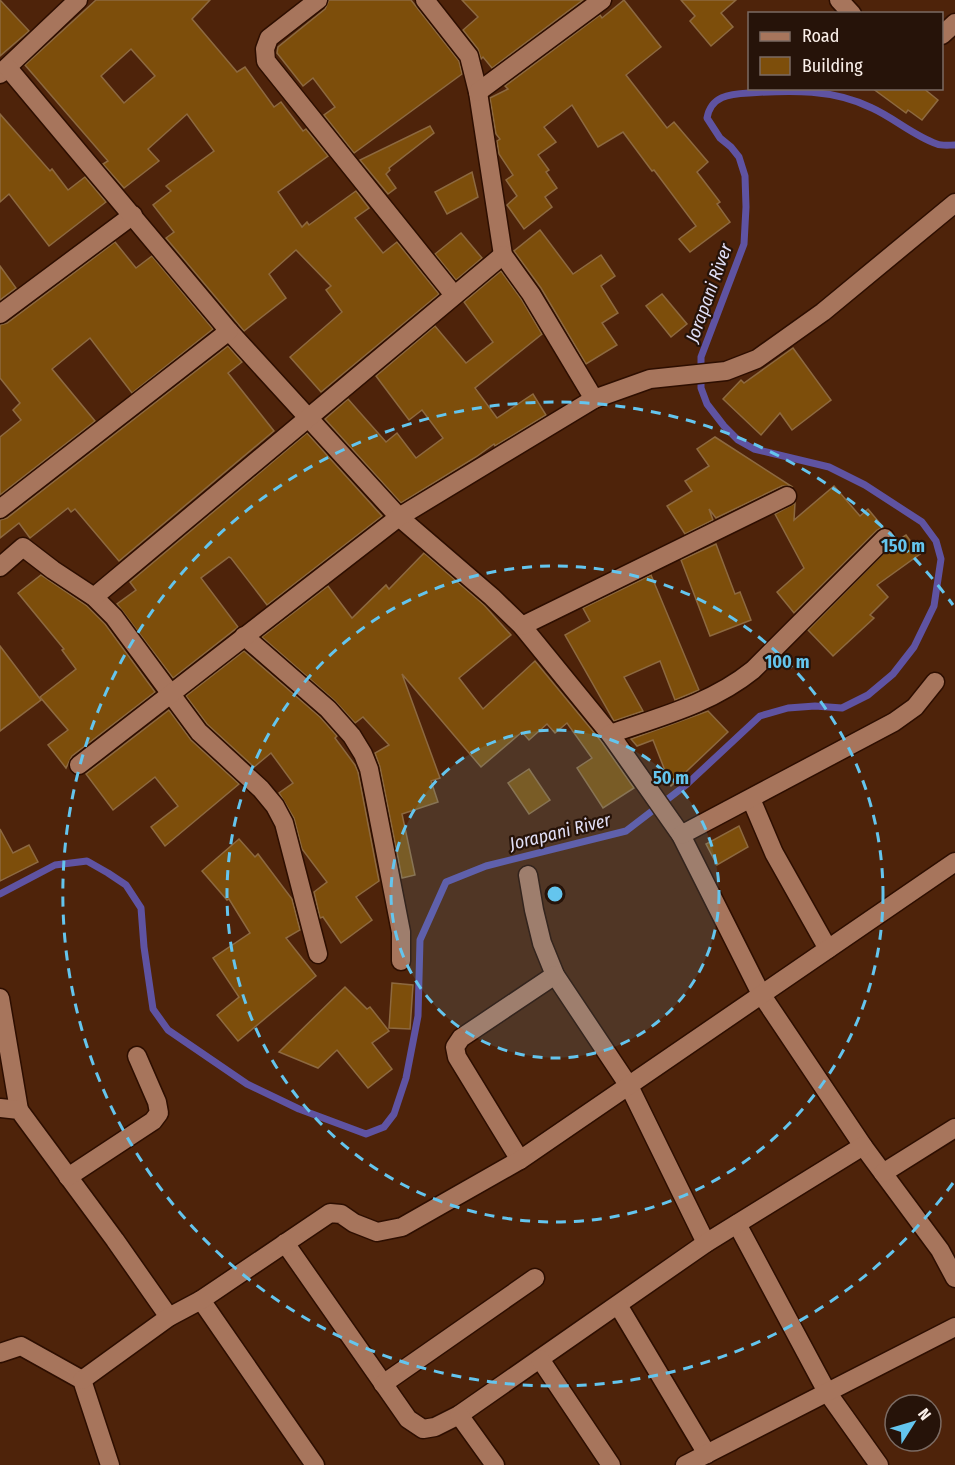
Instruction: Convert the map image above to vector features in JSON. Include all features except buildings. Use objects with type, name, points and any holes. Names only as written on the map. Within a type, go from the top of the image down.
[{"type":"street","points":[[78,0],[4,71],[133,215],[230,331],[308,418],[399,517],[492,597],[522,626],[610,734],[677,827],[761,994],[863,1146],[940,1250],[955,1278]]},
{"type":"street","points":[[318,0],[269,38],[265,49],[266,61],[454,295]]},
{"type":"street","points":[[425,0],[469,56],[478,92],[503,255],[531,294],[594,399]]},
{"type":"street","points":[[478,92],[602,0]]},
{"type":"street","points":[[839,0],[850,12]]},
{"type":"street","points":[[943,34],[955,23]]},
{"type":"street","points":[[79,765],[399,517],[594,399],[650,379],[726,371],[757,359],[823,312],[955,203]]},
{"type":"street","points":[[0,314],[133,215]]},
{"type":"street","points":[[94,597],[503,255]]},
{"type":"street","points":[[0,509],[230,331]]},
{"type":"street","points":[[522,626],[787,496]]},
{"type":"street","points":[[610,734],[702,702],[737,683],[753,670],[885,538]]},
{"type":"street","points":[[0,567],[23,548],[94,597],[114,617],[199,732],[261,789],[284,823],[318,954]]},
{"type":"street","points":[[244,636],[328,709],[352,736],[363,754],[369,769],[401,932],[401,961]]},
{"type":"street","points":[[677,827],[751,799],[894,722],[915,707],[935,682]]},
{"type":"street","points":[[751,799],[774,853],[828,949]]},
{"type":"street","points":[[82,1380],[169,1317],[201,1300],[330,1213],[341,1214],[354,1223],[377,1232],[402,1227],[520,1160],[955,862]]},
{"type":"street","points":[[528,875],[542,943],[555,975],[628,1086],[706,1243]]},
{"type":"street","points":[[520,1160],[457,1057],[455,1047],[461,1038],[555,975]]},
{"type":"street","points":[[0,998],[19,1110],[169,1317]]},
{"type":"street","points":[[68,1177],[153,1121],[159,1113],[158,1102],[137,1056]]},
{"type":"street","points":[[0,1108],[19,1110]]},
{"type":"street","points":[[883,1173],[955,1128]]},
{"type":"street","points":[[285,1243],[408,1419],[423,1429],[435,1427],[459,1415],[706,1243],[863,1146]]},
{"type":"street","points":[[737,1224],[827,1392],[879,1465]]},
{"type":"street","points":[[383,1384],[535,1278]]},
{"type":"street","points":[[201,1300],[315,1465]]},
{"type":"street","points":[[618,1305],[707,1454]]},
{"type":"street","points":[[685,1465],[955,1327]]},
{"type":"street","points":[[0,1353],[21,1346],[82,1380],[110,1465]]},
{"type":"street","points":[[540,1359],[611,1465]]},
{"type":"street","points":[[459,1415],[495,1465]]},
{"type":"waterway","name":"Jorapani River","points":[[0,894],[55,865],[87,861],[108,873],[126,885],[141,908],[153,1009],[168,1030],[247,1084],[299,1109],[366,1134],[384,1127],[394,1114],[406,1078],[418,1016],[420,940],[446,882],[486,866],[626,831],[686,785],[760,716],[788,708],[815,706],[842,708],[868,695],[893,674],[914,647],[934,606],[941,559],[936,541],[922,522],[865,485],[829,467],[754,449],[738,440],[707,404],[701,388],[701,357],[744,244],[746,207],[745,176],[739,157],[720,138],[707,118],[712,105],[722,98],[742,93],[796,91],[827,94],[843,97],[872,108],[937,144],[955,145]]}]
